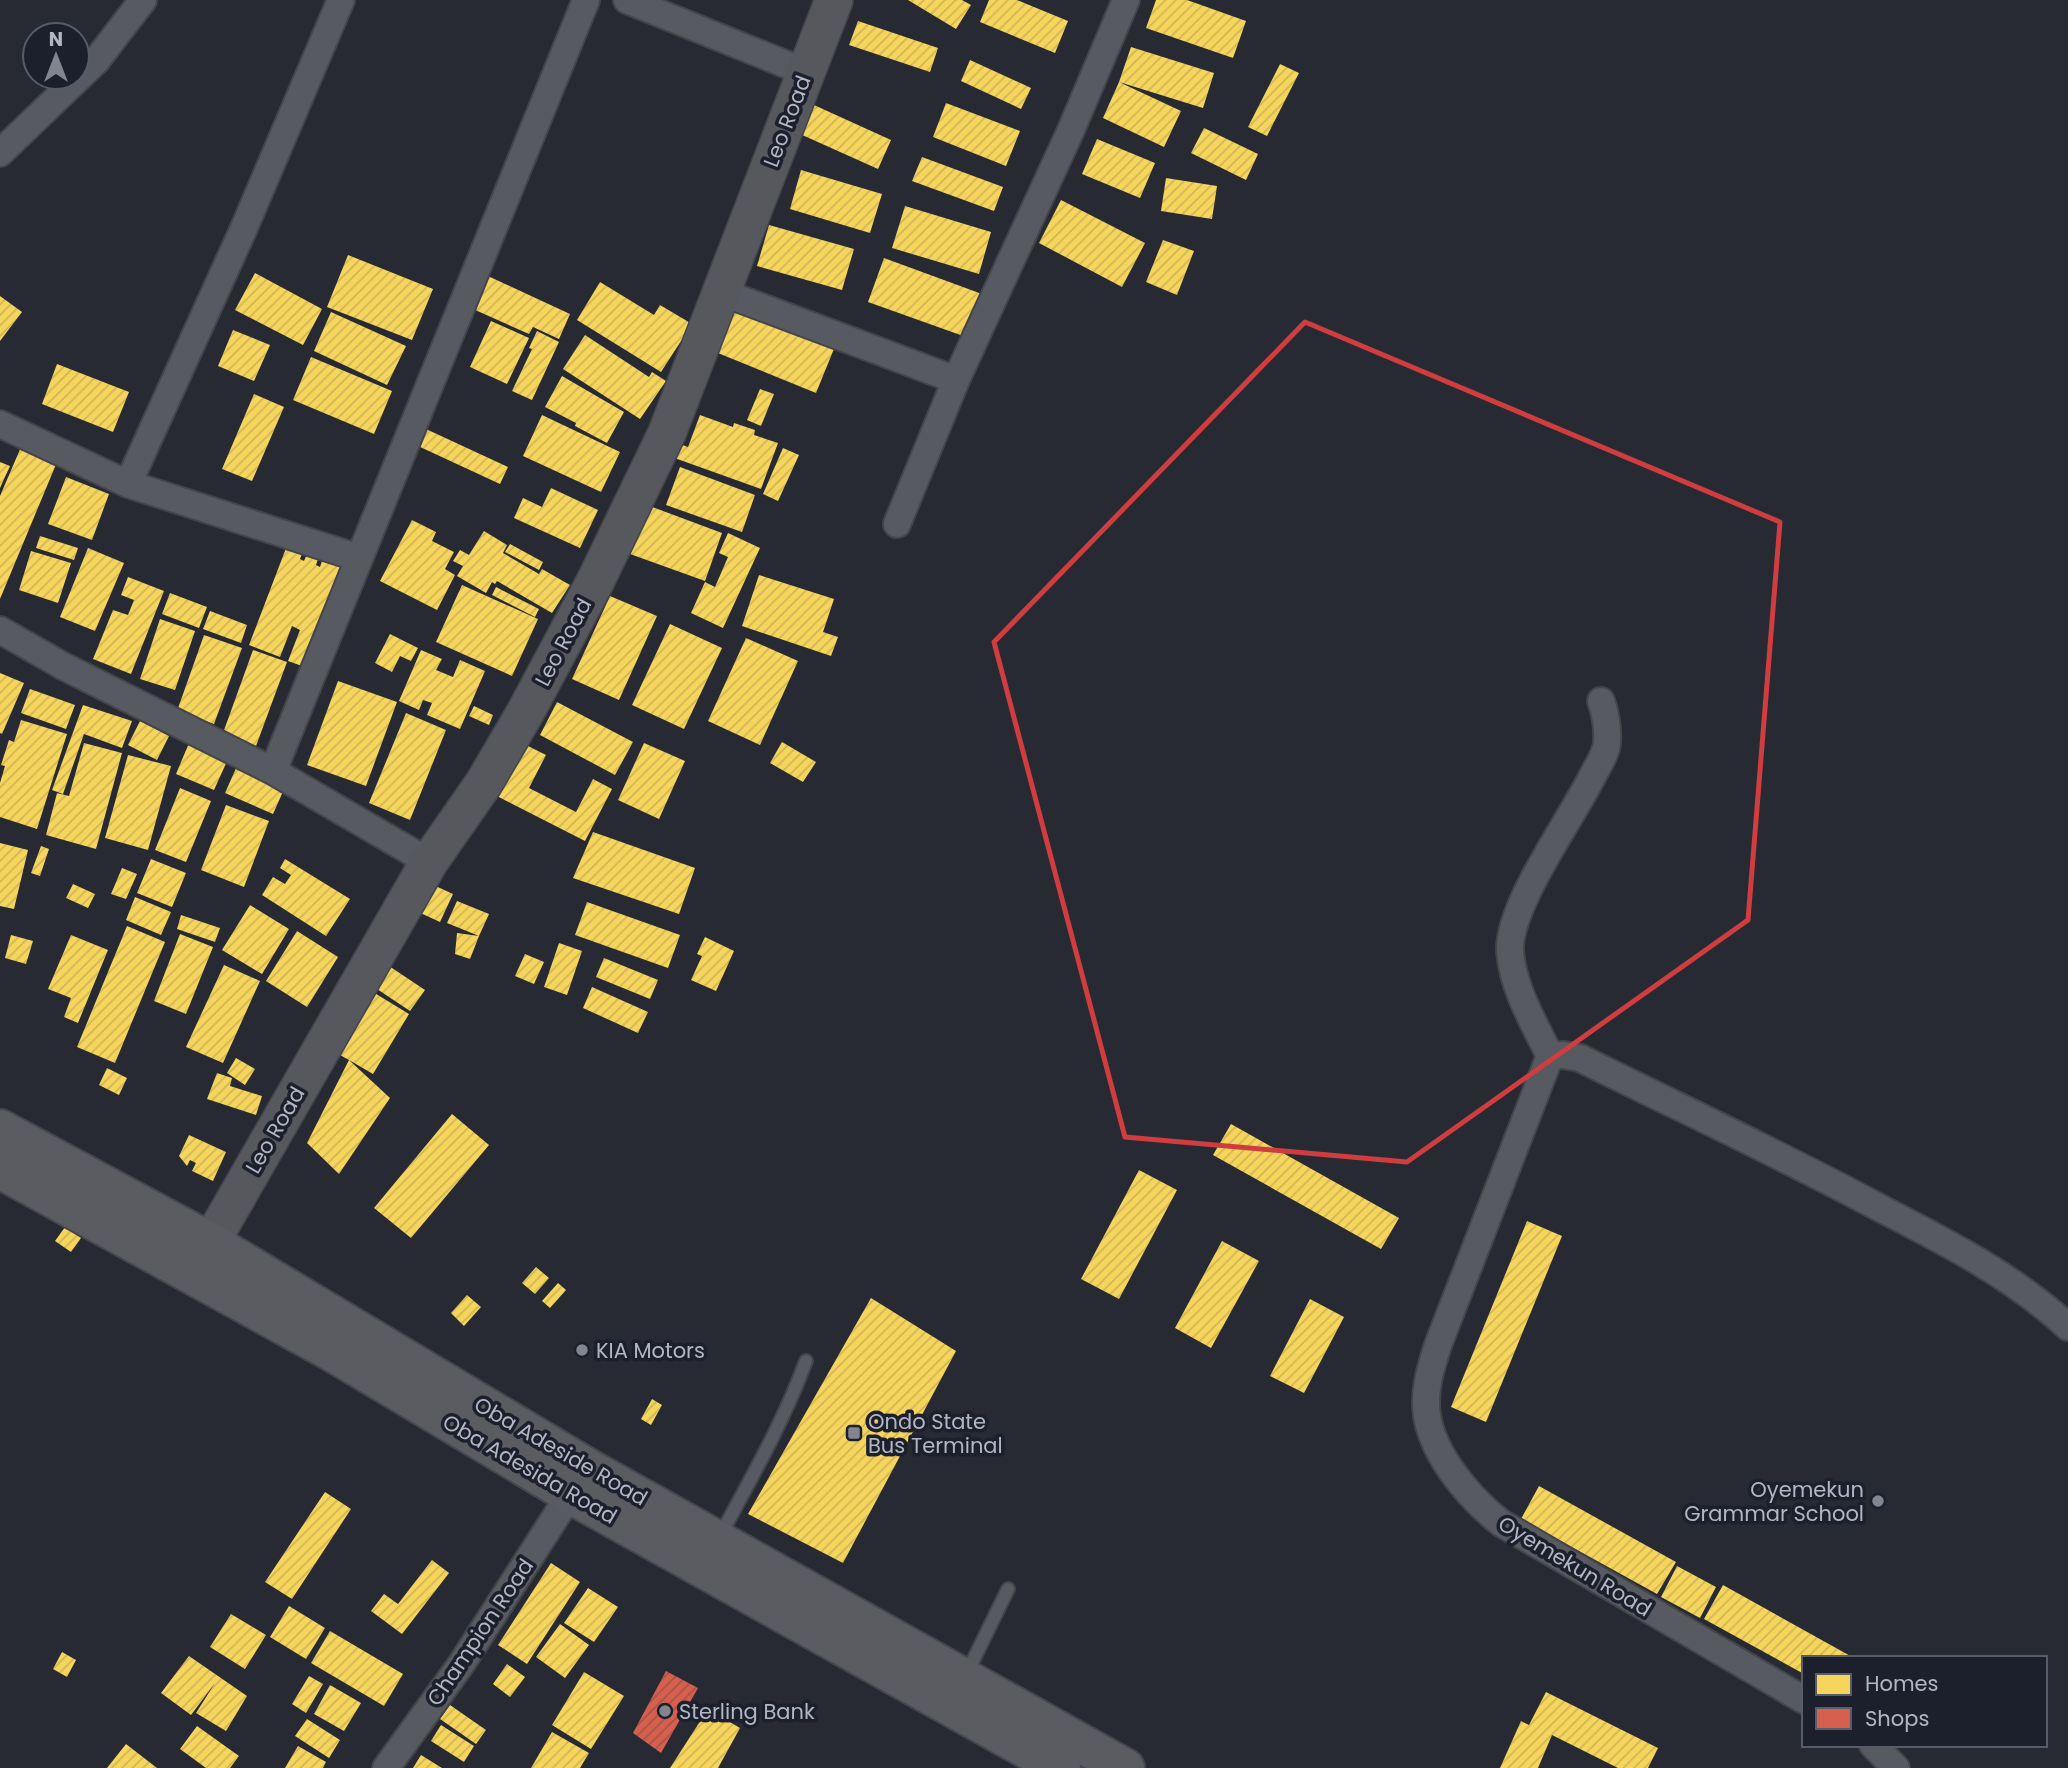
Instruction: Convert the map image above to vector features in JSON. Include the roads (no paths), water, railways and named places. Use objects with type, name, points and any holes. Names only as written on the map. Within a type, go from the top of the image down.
[{"type":"main road","points":[[0,1129],[201,1258]]},
{"type":"main road","name":"Oba Adesida Road","points":[[0,1169],[201,1258],[329,1350],[579,1481],[1061,1768]]},
{"type":"main road","name":"Oba Adeside Road","points":[[579,1481],[717,1541],[1125,1768]]},
{"type":"street","points":[[0,153],[96,61],[143,0]]},
{"type":"street","points":[[128,484],[244,228],[341,0]]},
{"type":"street","points":[[273,771],[586,0]]},
{"type":"street","points":[[627,0],[805,72]]},
{"type":"street","name":"Leo Road","points":[[201,1258],[429,862],[491,771],[595,582],[667,433],[834,0]]},
{"type":"street","points":[[897,524],[956,380],[1071,130],[1126,0]]},
{"type":"street","points":[[721,292],[956,380]]},
{"type":"street","points":[[0,424],[128,484],[359,558]]},
{"type":"street","points":[[0,630],[63,666],[273,771],[429,862]]},
{"type":"street","points":[[1601,701],[1607,718],[1607,746],[1579,803],[1514,920],[1510,951],[1519,992],[1550,1056],[1563,1055],[1580,1059],[1838,1185],[1974,1257],[2053,1313],[2068,1327]]},
{"type":"street","name":"Oyemekun Road","points":[[1550,1056],[1427,1377],[1425,1405],[1432,1438],[1467,1494],[1501,1523],[1802,1699]]},
{"type":"street","name":"Champion Road","points":[[386,1768],[462,1663],[579,1481]]},
{"type":"street","points":[[1875,1747],[1897,1768],[1907,1763],[1913,1763],[1919,1768]]},
{"type":"lane","points":[[717,1541],[764,1455],[806,1361]]},
{"type":"lane","points":[[964,1678],[1008,1589]]},
{"type":"place","name":"KIA Motors","points":[[582,1350]]},
{"type":"place","name":"Ondo State Bus Terminal","points":[[854,1433]]},
{"type":"place","name":"Oyemekun Grammar School","points":[[1878,1501]]},
{"type":"place","name":"Sterling Bank","points":[[665,1711]]}]
